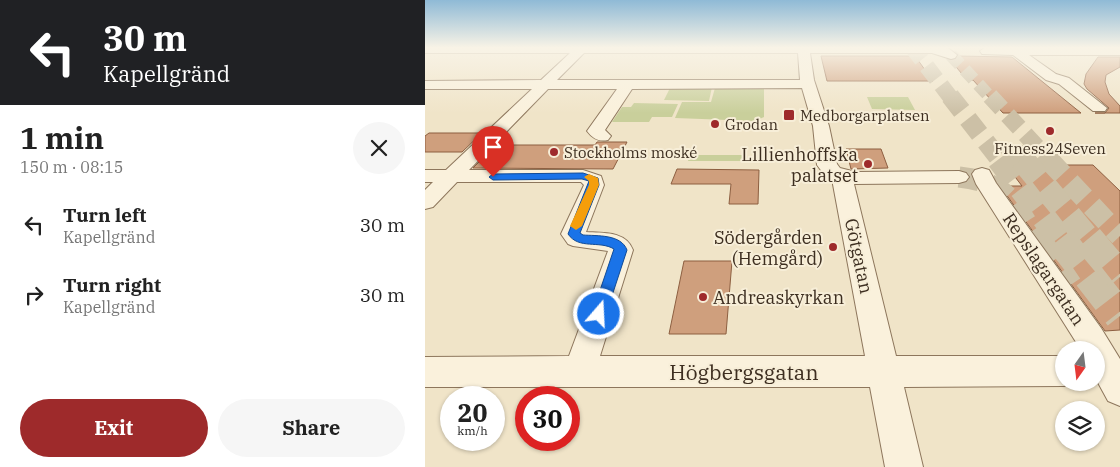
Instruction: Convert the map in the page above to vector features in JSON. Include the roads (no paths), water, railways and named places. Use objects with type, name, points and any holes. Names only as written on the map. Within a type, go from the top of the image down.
[{"type":"street","points":[[425,202],[560,69]]},
{"type":"street","name":"Götgatan","points":[[806,69],[808,84],[813,94],[821,126],[827,165],[833,173],[841,176],[904,467]]},
{"type":"street","points":[[1040,69],[1051,77],[1064,81],[1099,108]]},
{"type":"street","points":[[429,88],[808,84]]},
{"type":"street","points":[[602,136],[596,132],[627,85]]},
{"type":"street","points":[[425,176],[583,176],[594,180],[594,185],[573,234],[580,239],[611,241],[620,246],[621,250],[579,372]]},
{"type":"street","name":"Repslagargatan","points":[[841,176],[856,178],[971,176],[987,184],[1090,338],[1111,374]]},
{"type":"street","name":"Högbergsgatan","points":[[425,372],[1055,371]]},
{"type":"tunnel","points":[[929,69],[951,98]]},
{"type":"tunnel","points":[[964,69],[991,98]]},
{"type":"tunnel","points":[[950,96],[1000,160]]},
{"type":"tunnel","points":[[990,96],[1049,160]]},
{"type":"tunnel","points":[[1015,151],[1023,160]]},
{"type":"tunnel","points":[[999,159],[1061,240]]},
{"type":"tunnel","points":[[1022,159],[1089,240]]},
{"type":"tunnel","points":[[1048,159],[1120,236]]},
{"type":"tunnel","points":[[959,177],[989,184],[1008,196],[1038,240]]},
{"type":"tunnel","points":[[1037,239],[1069,286]]},
{"type":"tunnel","points":[[1060,239],[1120,316]]},
{"type":"tunnel","points":[[1088,239],[1120,277]]},
{"type":"place","name":"Medborgarplatsen","points":[[789,115]]},
{"type":"place","name":"Grodan","points":[[715,124]]},
{"type":"place","name":"Fitness24Seven","points":[[1050,131]]},
{"type":"place","name":"Stockholms moské","points":[[554,152]]},
{"type":"place","name":"Lillienhoffska palatset","points":[[868,164]]},
{"type":"place","name":"Södergården (Hemgård)","points":[[833,247]]},
{"type":"place","name":"Andreaskyrkan","points":[[703,297]]}]
